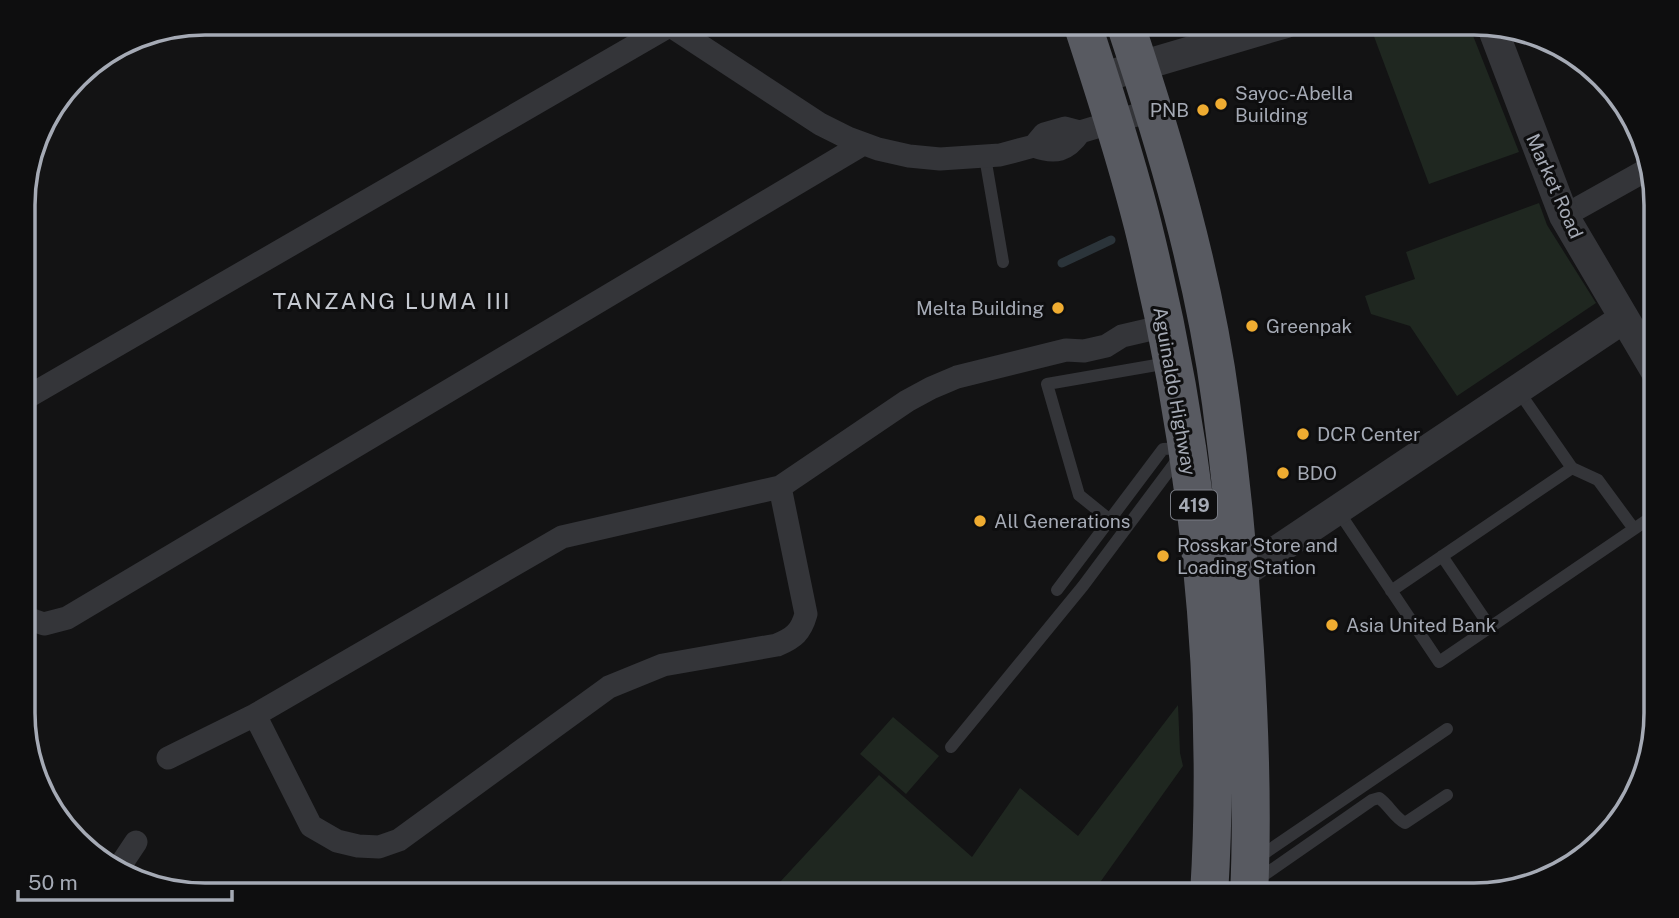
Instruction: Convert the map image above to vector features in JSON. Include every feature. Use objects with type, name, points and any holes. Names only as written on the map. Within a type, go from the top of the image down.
[{"type":"highway","name":"Aguinaldo Highway","points":[[1086,35],[1100,78],[1097,127],[1142,225],[1168,344],[1186,447],[1204,597],[1210,688],[1212,786],[1209,883]]},
{"type":"highway","name":"Aguinaldo Highway","points":[[1129,35],[1182,214],[1221,402],[1247,688],[1249,881]]},
{"type":"street","points":[[35,393],[649,35]]},
{"type":"street","points":[[685,35],[820,124],[863,144],[909,156],[940,159],[985,157],[1034,146],[1044,134],[1065,128],[1097,127],[1153,110]]},
{"type":"street","points":[[1100,78],[1244,35]]},
{"type":"street","name":"Market Road","points":[[1495,36],[1564,216],[1644,353]]},
{"type":"street","points":[[35,621],[44,624],[67,618],[863,144]]},
{"type":"street","points":[[1564,216],[1641,173]]},
{"type":"street","points":[[1204,597],[1239,577],[1623,319]]},
{"type":"street","points":[[168,758],[256,715],[562,537],[780,487],[906,401],[957,377],[1066,350],[1082,340],[1104,335],[1168,344]]},
{"type":"street","points":[[256,715],[311,826],[337,841],[358,846],[379,847],[399,840],[609,687],[663,665],[777,645],[792,639],[802,629],[806,614],[780,487]]},
{"type":"street","points":[[123,862],[136,842]]},
{"type":"lane","points":[[985,157],[1003,262]]},
{"type":"lane","points":[[1110,520],[1079,495],[1047,384],[1168,344]]},
{"type":"lane","points":[[1518,390],[1572,468],[1598,480],[1634,529]]},
{"type":"lane","points":[[1057,590],[1163,449],[1186,447]]},
{"type":"lane","points":[[951,747],[1083,586],[1186,447]]},
{"type":"lane","points":[[1391,591],[1572,468]]},
{"type":"lane","points":[[1338,511],[1439,662],[1644,522]]},
{"type":"lane","points":[[1442,556],[1490,628]]},
{"type":"lane","points":[[1249,881],[1447,729]]},
{"type":"lane","points":[[1249,881],[1372,800],[1379,799],[1386,803],[1398,820],[1405,823],[1447,795]]},
{"type":"shaded area","points":[[1373,35],[1473,35],[1519,152],[1429,184]]},
{"type":"shaded area","points":[[1539,203],[1547,225],[1596,303],[1457,396],[1410,326],[1371,314],[1365,296],[1415,279],[1406,252]]},
{"type":"shaded area","points":[[1178,705],[1183,766],[1100,883],[779,883],[879,775],[972,857],[1020,788],[1078,836]]},
{"type":"shaded area","points":[[893,717],[939,756],[906,794],[860,754]]},
{"type":"waterway","points":[[1062,263],[1111,240]]},
{"type":"place","name":"Sayoc-Abella Building","points":[[1221,104]]},
{"type":"place","name":"PNB","points":[[1203,110]]},
{"type":"place","name":"Melta Building","points":[[1058,308]]},
{"type":"place","name":"Greenpak","points":[[1252,326]]},
{"type":"place","name":"DCR Center","points":[[1303,434]]},
{"type":"place","name":"BDO","points":[[1283,473]]},
{"type":"place","name":"All Generations","points":[[980,521]]},
{"type":"place","name":"Rosskar Store and Loading Station","points":[[1163,556]]},
{"type":"place","name":"Asia United Bank","points":[[1332,625]]},
{"type":"district","name":"TANZANG LUMA III","points":[[392,300]]}]
